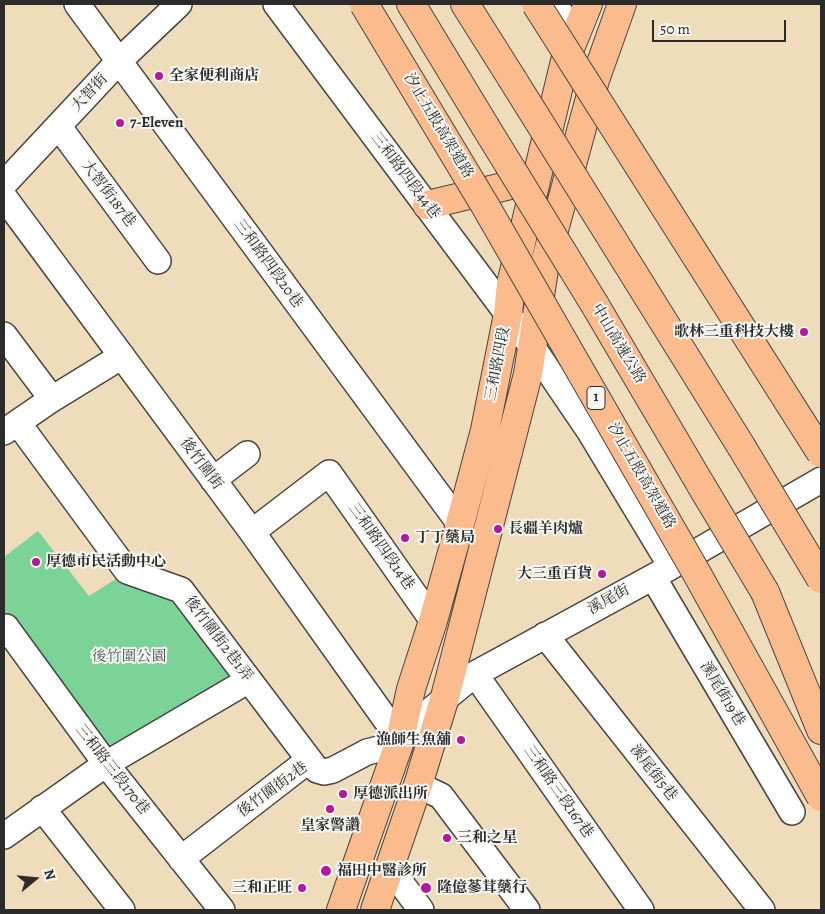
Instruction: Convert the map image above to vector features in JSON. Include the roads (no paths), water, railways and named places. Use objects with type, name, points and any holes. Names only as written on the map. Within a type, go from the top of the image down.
[{"type":"main road","name":"汐止五股高架道路","points":[[364,4],[496,224],[696,572],[821,797]]},
{"type":"main road","name":"中山高速公路","points":[[411,4],[595,305],[821,686]]},
{"type":"main road","points":[[465,4],[609,234],[821,580]]},
{"type":"main road","points":[[536,4],[821,453]]},
{"type":"main road","name":"三和路四段","points":[[341,910],[401,734],[460,524],[485,430],[508,314],[511,284],[565,61],[588,4]]},
{"type":"main road","name":"三和路四段","points":[[374,910],[418,784],[445,697],[533,348],[545,263],[595,80],[622,4]]},
{"type":"main road","points":[[427,205],[536,179]]},
{"type":"main road","points":[[765,592],[821,730]]},
{"type":"street","name":"三和路四段20巷","points":[[77,4],[460,524]]},
{"type":"street","name":"大智街","points":[[4,184],[119,61],[179,4]]},
{"type":"street","name":"三和路四段44巷","points":[[276,4],[533,348]]},
{"type":"street","points":[[555,4],[574,36]]},
{"type":"street","name":"大智街187巷","points":[[59,127],[158,261]]},
{"type":"street","name":"後竹圍街","points":[[4,198],[252,532],[386,720],[401,734]]},
{"type":"street","points":[[4,335],[52,399]]},
{"type":"street","name":"溪尾街19巷","points":[[533,348],[590,432],[662,571],[792,812]]},
{"type":"street","points":[[11,428],[52,399],[122,356]]},
{"type":"street","name":"後竹圍街2巷1弄","points":[[11,428],[127,571],[181,590],[309,760]]},
{"type":"street","points":[[213,480],[247,454]]},
{"type":"street","name":"三和路四段14巷","points":[[252,532],[329,473],[433,621]]},
{"type":"street","name":"溪尾街","points":[[401,734],[475,674],[662,571],[821,480]]},
{"type":"street","name":"三和路三段170巷","points":[[5,628],[106,764],[222,910]]},
{"type":"street","name":"溪尾街5巷","points":[[544,636],[762,910]]},
{"type":"street","name":"三和路三段167巷","points":[[475,674],[642,910]]},
{"type":"street","points":[[4,836],[106,764],[249,680]]},
{"type":"street","name":"後竹圍街2巷","points":[[181,859],[309,760],[317,770],[324,772],[344,765],[401,734]]},
{"type":"street","points":[[418,784],[441,796],[527,910]]},
{"type":"street","points":[[42,808],[122,910]]},
{"type":"street","points":[[390,868],[421,910]]},
{"type":"place","name":"全家便利商店","points":[[159,76]]},
{"type":"place","name":"7-Eleven","points":[[120,123]]},
{"type":"place","name":"歌林三重科技大樓","points":[[804,332]]},
{"type":"place","name":"長疆羊肉爐","points":[[498,529]]},
{"type":"place","name":"丁丁藥局","points":[[405,538]]},
{"type":"place","name":"厚德市民活動中心","points":[[36,562]]},
{"type":"place","name":"大三重百貨","points":[[602,574]]},
{"type":"place","name":"漁師生魚舖","points":[[461,740]]},
{"type":"place","name":"厚德派出所","points":[[343,794]]},
{"type":"place","name":"皇家警讚","points":[[330,809]]},
{"type":"place","name":"三和之星","points":[[447,838]]},
{"type":"place","name":"福田中醫診所","points":[[326,871]]},
{"type":"place","name":"三和正旺","points":[[302,888]]},
{"type":"place","name":"隆億蔘茸藥行","points":[[426,888]]},
{"type":"park label","name":"後竹圍公園","points":[[129,657]]}]
